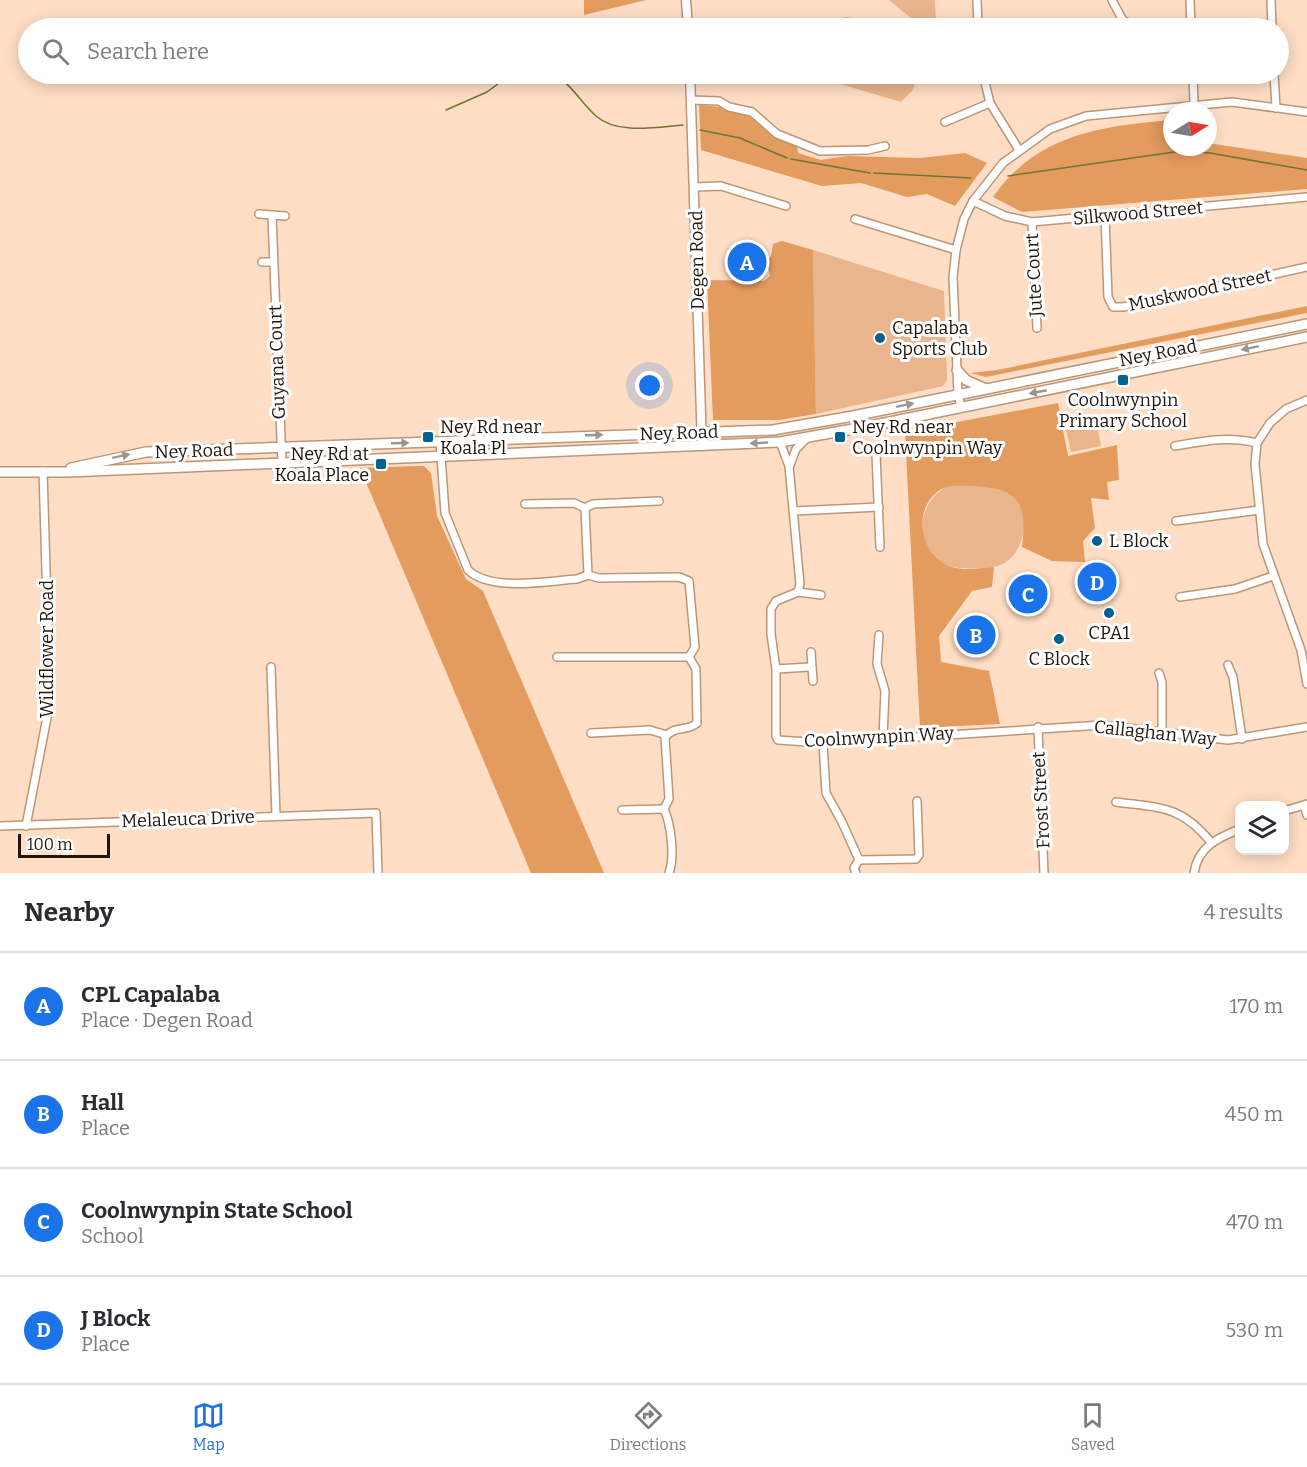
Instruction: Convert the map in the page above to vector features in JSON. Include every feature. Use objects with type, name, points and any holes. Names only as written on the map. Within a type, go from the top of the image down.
[{"type":"main road","name":"Ney Road","points":[[43,471],[146,452],[773,430],[853,416],[1307,324]]},
{"type":"main road","name":"Ney Road","points":[[0,472],[282,463],[780,442],[1307,337]]},
{"type":"main road","points":[[957,370],[972,383],[986,389]]},
{"type":"street","points":[[686,0],[687,18]]},
{"type":"street","points":[[977,0],[978,18]]},
{"type":"street","points":[[1112,0],[1121,18]]},
{"type":"street","points":[[1190,0],[1191,18]]},
{"type":"street","points":[[1271,0],[1272,18]]},
{"type":"street","name":"Degen Road","points":[[690,84],[702,446]]},
{"type":"street","points":[[985,84],[990,103],[1019,150]]},
{"type":"street","points":[[1193,84],[1194,102]]},
{"type":"street","points":[[1275,84],[1276,108]]},
{"type":"street","points":[[691,100],[719,100],[729,106],[752,112],[777,134],[820,151],[868,150],[885,146]]},
{"type":"street","points":[[1217,103],[1232,102],[1307,112]]},
{"type":"street","points":[[945,122],[990,103]]},
{"type":"street","points":[[961,407],[958,394],[953,277],[956,250],[964,219],[973,201],[1003,163],[1050,129],[1086,116],[1163,107]]},
{"type":"street","points":[[695,187],[721,186],[786,206]]},
{"type":"street","name":"Silkwood Street","points":[[973,201],[1005,216],[1032,222],[1307,197]]},
{"type":"street","points":[[260,214],[285,216]]},
{"type":"street","name":"Guyana Court","points":[[272,216],[282,463]]},
{"type":"street","name":"Muskwood Street","points":[[1105,216],[1108,297],[1113,307],[1123,307],[1307,267]]},
{"type":"street","points":[[855,219],[956,250]]},
{"type":"street","name":"Jute Court","points":[[1032,222],[1037,328]]},
{"type":"street","points":[[262,262],[273,262]]},
{"type":"street","points":[[1307,400],[1277,416],[1257,443],[1256,464],[1263,544],[1272,576],[1304,650],[1307,684]]},
{"type":"street","points":[[789,466],[796,449],[807,438]]},
{"type":"street","points":[[1176,446],[1219,438],[1239,438],[1257,443]]},
{"type":"street","points":[[440,442],[443,498],[449,528],[468,570],[474,576],[496,583],[577,579],[588,575],[599,578],[679,577],[688,581],[695,647],[689,657]]},
{"type":"street","points":[[780,442],[789,466],[800,584],[798,592],[821,595]]},
{"type":"street","points":[[876,454],[880,547]]},
{"type":"street","name":"Wildflower Road","points":[[26,826],[50,702],[43,471]]},
{"type":"street","points":[[585,508],[593,504],[659,501]]},
{"type":"street","points":[[525,504],[574,503],[585,508]]},
{"type":"street","points":[[794,511],[879,507]]},
{"type":"street","points":[[585,508],[588,575]]},
{"type":"street","points":[[1176,521],[1259,510]]},
{"type":"street","points":[[1180,597],[1234,589],[1272,576]]},
{"type":"street","name":"Coolnwynpin Way","points":[[798,592],[776,601],[771,609],[778,740],[823,742],[1038,727]]},
{"type":"street","points":[[879,635],[877,664],[885,691],[883,737]]},
{"type":"street","points":[[811,652],[810,667],[813,681]]},
{"type":"street","points":[[557,657],[689,657]]},
{"type":"street","points":[[664,808],[669,799],[665,737],[676,729],[692,728],[697,723],[696,669],[689,657]]},
{"type":"street","points":[[1228,665],[1233,676],[1242,739]]},
{"type":"street","points":[[271,667],[276,816]]},
{"type":"street","points":[[776,669],[810,667]]},
{"type":"street","points":[[1159,673],[1162,682],[1162,732]]},
{"type":"street","name":"Callaghan Way","points":[[1038,727],[1102,725],[1213,740],[1242,739],[1307,726]]},
{"type":"street","name":"Frost Street","points":[[1038,727],[1044,873]]},
{"type":"street","points":[[591,732],[657,730],[668,735]]},
{"type":"street","points":[[823,742],[826,793],[859,860]]},
{"type":"street","points":[[859,860],[916,859],[919,855],[917,801]]},
{"type":"street","points":[[1116,802],[1178,812],[1190,819],[1211,842]]},
{"type":"street","points":[[1289,810],[1305,805],[1307,815]]},
{"type":"street","points":[[622,810],[664,808]]},
{"type":"street","points":[[664,808],[668,817],[671,853],[669,873]]},
{"type":"street","name":"Melaleuca Drive","points":[[0,826],[376,813],[378,873]]},
{"type":"street","points":[[1194,873],[1202,852],[1211,842],[1235,831]]},
{"type":"street","points":[[856,873],[854,868],[859,860]]},
{"type":"shaded area","points":[[584,0],[646,0],[584,15]]},
{"type":"shaded area","points":[[889,0],[935,0],[936,18],[911,18]]},
{"type":"shaded area","points":[[840,84],[914,84],[913,90],[901,102]]},
{"type":"shaded area","points":[[699,105],[730,109],[747,115],[797,145],[798,153],[821,160],[847,156],[920,158],[965,153],[987,163],[955,206],[927,194],[907,197],[861,183],[822,186],[701,150]]},
{"type":"shaded area","points":[[1163,121],[1163,156],[1217,156],[1217,144],[1307,158],[1307,189],[1022,212],[993,197],[1010,176],[1030,159],[1050,147],[1072,137],[1120,126]]},
{"type":"shaded area","points":[[782,241],[813,250],[816,414],[779,420],[713,420],[707,280],[764,281],[770,276],[767,261],[771,256],[773,244]]},
{"type":"shaded area","name":"Capalaba Sports Club","points":[[813,250],[944,291],[947,380],[943,386],[816,414]]},
{"type":"shaded area","points":[[1307,306],[1307,313],[986,377],[970,373],[997,370]]},
{"type":"shaded area","points":[[1058,403],[1068,456],[1117,445],[1119,480],[1107,482],[1109,500],[1091,498],[1095,528],[1083,541],[1085,562],[1052,561],[1022,547],[1021,508],[1009,494],[987,487],[972,486],[949,487],[937,492],[924,511],[922,523],[927,545],[933,554],[952,567],[973,569],[994,567],[992,587],[972,591],[939,636],[941,662],[989,671],[1000,724],[920,728],[905,432]]},
{"type":"shaded area","points":[[1095,414],[1101,446],[1071,452],[1064,420]]},
{"type":"shaded area","points":[[424,466],[431,473],[437,516],[466,579],[483,591],[604,873],[531,873],[360,468]]},
{"type":"shaded area","points":[[952,485],[995,486],[1015,496],[1023,515],[1023,536],[1019,546],[1006,562],[990,567],[957,568],[936,559],[928,550],[922,529],[927,507],[933,497]]},
{"type":"waterway","points":[[446,110],[487,92],[498,84]]},
{"type":"waterway","points":[[566,84],[596,116],[615,126],[650,128],[683,125]]},
{"type":"waterway","points":[[700,130],[740,138],[787,158]]},
{"type":"waterway","points":[[1008,176],[1181,151],[1210,153],[1307,170]]},
{"type":"waterway","points":[[791,159],[870,173]]},
{"type":"waterway","points":[[874,173],[971,178]]},
{"type":"place","name":"CPL Capalaba","points":[[747,262]]},
{"type":"place","name":"Capalaba Sports Club","points":[[880,338]]},
{"type":"place","name":"Coolnwynpin Primary School","points":[[1123,380]]},
{"type":"place","name":"Ney Rd near Koala Pl","points":[[428,437]]},
{"type":"place","name":"Ney Rd near Coolnwynpin Way","points":[[840,437]]},
{"type":"place","name":"Ney Rd at Koala Place","points":[[381,464]]},
{"type":"place","name":"L Block","points":[[1097,541]]},
{"type":"place","name":"J Block","points":[[1097,582]]},
{"type":"place","name":"Coolnwynpin State School","points":[[1028,594]]},
{"type":"place","name":"CPA1","points":[[1109,613]]},
{"type":"place","name":"Hall","points":[[976,635]]},
{"type":"place","name":"C Block","points":[[1059,639]]}]
